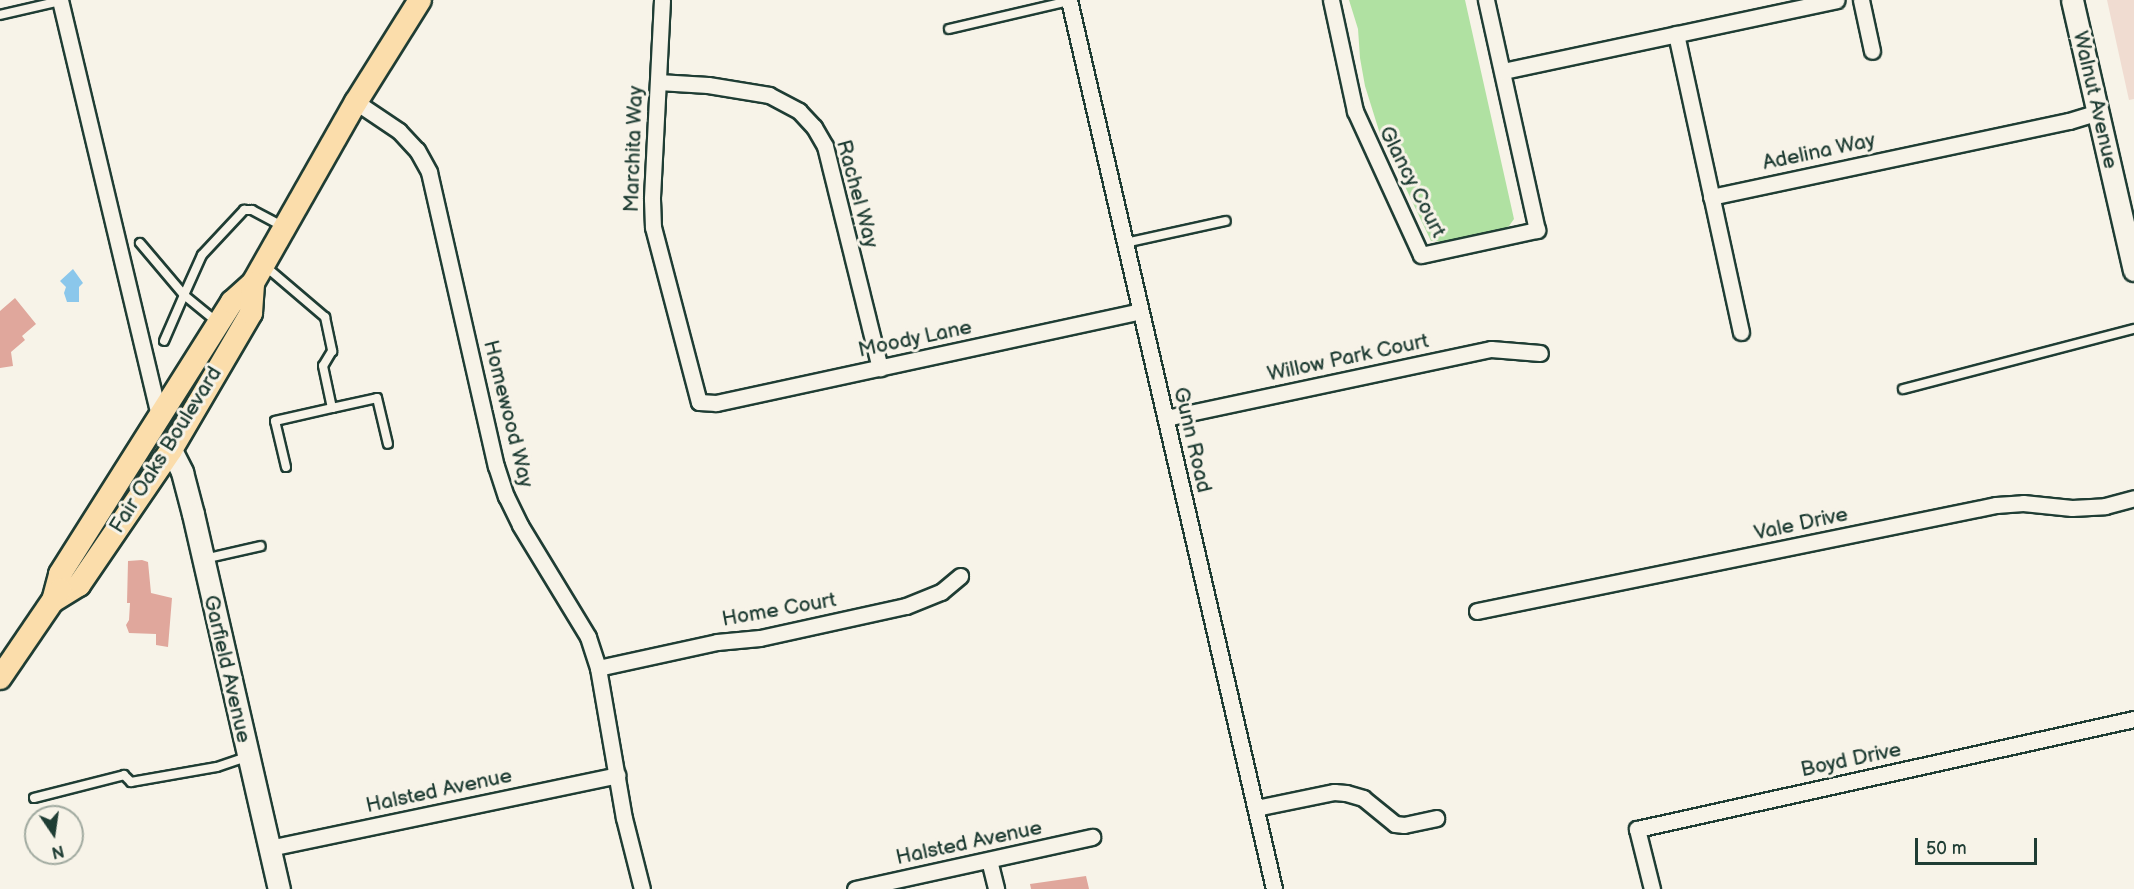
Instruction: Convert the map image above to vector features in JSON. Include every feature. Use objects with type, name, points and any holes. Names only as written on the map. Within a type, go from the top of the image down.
[{"type":"main road","name":"Fair Oaks Boulevard","points":[[0,678],[53,601],[60,574],[218,323],[232,302],[258,274],[356,102],[420,0]]},
{"type":"main road","points":[[171,450],[176,414],[258,274]]},
{"type":"main road","name":"Fair Oaks Boulevard","points":[[53,601],[79,585],[171,450]]},
{"type":"street","name":"Marchita Way","points":[[662,0],[651,199],[653,227],[699,402]]},
{"type":"street","name":"Gunn Road","points":[[1069,0],[1274,889]]},
{"type":"street","name":"Glancy Court","points":[[1331,0],[1355,111],[1366,140],[1421,255],[1537,230],[1503,71]]},
{"type":"street","points":[[1486,0],[1503,71],[1837,0]]},
{"type":"street","points":[[1861,0],[1872,51]]},
{"type":"street","name":"Walnut Avenue","points":[[2072,0],[2098,112],[2127,204],[2134,270]]},
{"type":"street","points":[[60,1],[159,417]]},
{"type":"street","points":[[1676,34],[1741,332]]},
{"type":"street","name":"Rachel Way","points":[[658,82],[708,85],[769,95],[799,111],[814,127],[825,146],[880,368]]},
{"type":"street","name":"Homewood Way","points":[[356,102],[399,131],[417,150],[429,172],[503,486],[520,525],[588,637],[598,668],[624,818],[642,889]]},
{"type":"street","name":"Adelina Way","points":[[1711,197],[2069,121],[2098,112]]},
{"type":"street","name":"Moody Lane","points":[[699,402],[716,404],[1140,311]]},
{"type":"street","name":"Willow Park Court","points":[[1166,418],[1491,349],[1540,353]]},
{"type":"street","name":"Garfield Avenue","points":[[171,450],[182,472],[279,889]]},
{"type":"street","name":"Vale Drive","points":[[1477,611],[1996,505],[2023,503],[2072,508],[2106,506],[2134,498]]},
{"type":"street","name":"Home Court","points":[[598,668],[717,642],[760,638],[906,606],[941,592],[960,576]]},
{"type":"street","name":"Boyd Drive","points":[[1652,889],[1638,829],[2134,719]]},
{"type":"street","name":"Halsted Avenue","points":[[269,848],[617,775]]},
{"type":"street","points":[[1256,808],[1334,792],[1363,798],[1395,824],[1404,825],[1436,818]]},
{"type":"street","name":"Halsted Avenue","points":[[855,889],[1092,837]]},
{"type":"street","points":[[989,860],[996,889]]},
{"type":"lane","points":[[949,29],[1069,0]]},
{"type":"lane","points":[[0,15],[60,1]]},
{"type":"lane","points":[[164,341],[202,255],[244,210],[252,210],[285,228]]},
{"type":"lane","points":[[1125,243],[1226,221]]},
{"type":"lane","points":[[140,243],[184,294],[218,323]]},
{"type":"lane","points":[[258,274],[326,317],[332,351],[323,366],[332,408]]},
{"type":"lane","points":[[1903,389],[2134,329]]},
{"type":"lane","points":[[286,467],[275,421],[332,408],[377,398],[388,444]]},
{"type":"lane","points":[[202,559],[261,546]]},
{"type":"lane","points":[[34,798],[124,775],[131,782],[218,767],[247,756]]},
{"type":"shaded area","points":[[2107,0],[2134,0],[2134,99],[2129,100]]},
{"type":"green space","points":[[1349,0],[1465,0],[1514,219],[1509,226],[1493,234],[1450,242],[1431,241],[1380,134],[1365,86],[1358,29]]},
{"type":"water","points":[[73,269],[83,283],[79,287],[79,302],[67,302],[64,293],[66,287],[60,281]]},
{"type":"building","points":[[15,298],[36,324],[22,336],[25,340],[11,352],[13,366],[0,368],[0,311]]},
{"type":"building","points":[[128,561],[148,562],[151,593],[172,598],[168,647],[156,645],[156,634],[129,633],[126,625],[129,620],[130,603],[127,603]]},
{"type":"building","points":[[1086,876],[1089,889],[1031,889],[1030,884]]}]
